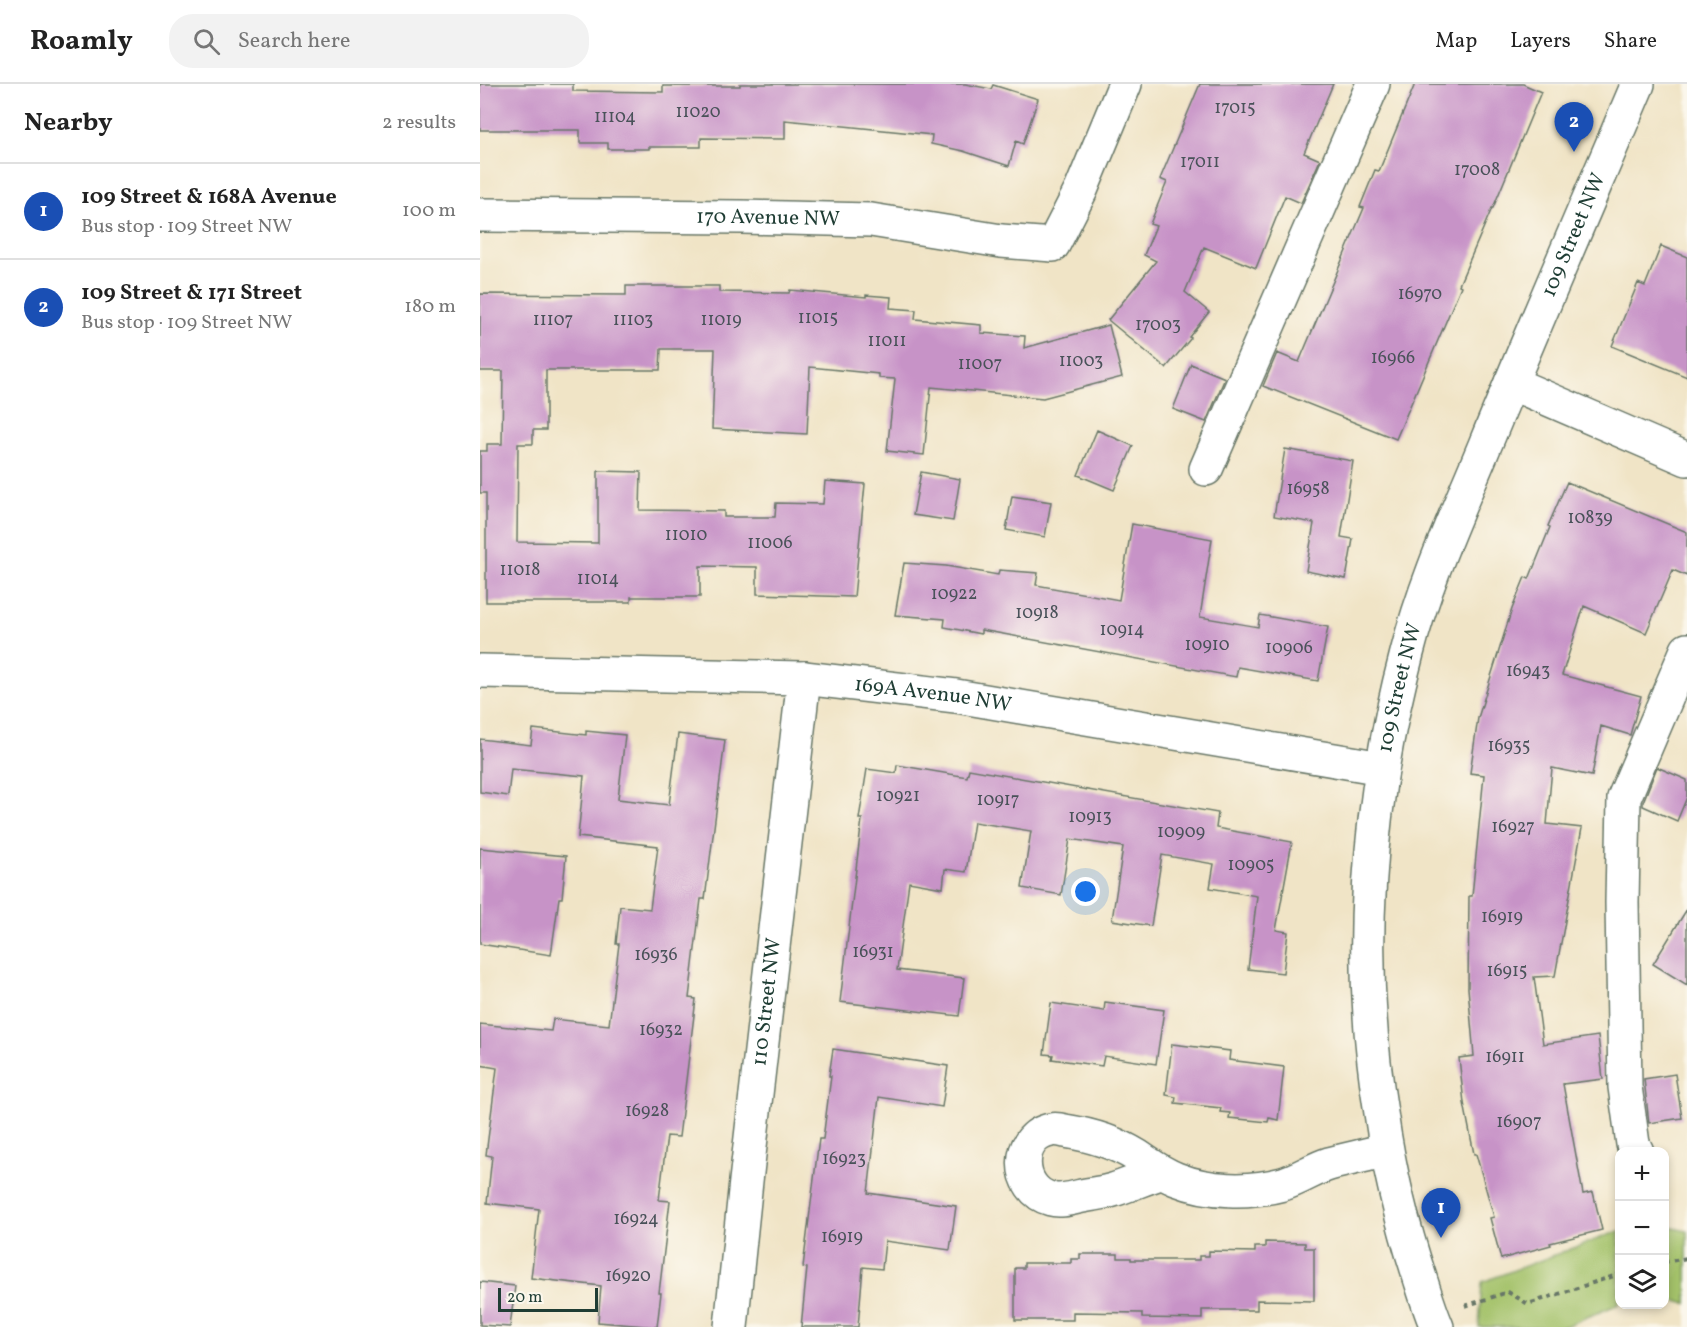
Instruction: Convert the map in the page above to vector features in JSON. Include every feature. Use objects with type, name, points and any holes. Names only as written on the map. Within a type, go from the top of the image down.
[{"type":"street","name":"170 Avenue NW","points":[[480,215],[871,220],[1000,241],[1053,245],[1081,190],[1125,84]]},
{"type":"street","points":[[1206,469],[1373,84]]},
{"type":"street","name":"109 Street NW","points":[[1435,1322],[1414,1263],[1399,1207],[1386,1150],[1375,1076],[1369,1001],[1367,926],[1375,820],[1382,768],[1407,650],[1428,585],[1638,84]]},
{"type":"street","points":[[1511,383],[1687,459]]},
{"type":"street","points":[[1634,1147],[1625,1087],[1622,902],[1624,798],[1687,650]]},
{"type":"street","name":"169A Avenue NW","points":[[480,671],[804,678],[956,696],[1382,768]]},
{"type":"street","name":"110 Street NW","points":[[731,1327],[804,678]]},
{"type":"street","points":[[1160,1173],[1210,1188],[1237,1190],[1260,1188],[1283,1184],[1327,1165],[1386,1150]]},
{"type":"path","points":[[1669,1261],[1687,1258]]},
{"type":"path","points":[[1435,1322],[1508,1292],[1528,1304],[1615,1276]]},
{"type":"green space","points":[[1669,1227],[1687,1231],[1687,1304],[1669,1299]]},
{"type":"green space","points":[[1615,1232],[1615,1306],[1563,1327],[1479,1327],[1482,1282]]},
{"type":"building","points":[[480,84],[573,84],[573,91],[663,92],[663,86],[965,84],[991,89],[993,85],[1038,99],[1023,144],[1016,141],[1009,166],[963,151],[931,144],[932,135],[785,120],[785,139],[701,138],[701,147],[649,147],[649,149],[608,149],[608,143],[580,143],[580,130],[480,130]]},
{"type":"building","points":[[1200,84],[1333,84],[1304,153],[1320,160],[1301,203],[1285,196],[1256,268],[1204,247],[1185,292],[1209,312],[1166,368],[1108,320],[1156,261],[1144,255],[1156,226],[1150,224],[1167,182],[1160,179]]},
{"type":"building","points":[[1415,84],[1523,84],[1541,92],[1396,439],[1263,386],[1277,353],[1299,362],[1364,208],[1360,207],[1375,170],[1379,171]]},
{"type":"building","points":[[1661,246],[1687,257],[1687,377],[1612,346],[1638,283],[1645,286]]},
{"type":"building","points":[[626,286],[719,286],[719,292],[789,293],[790,290],[891,297],[890,308],[916,310],[915,319],[981,325],[981,333],[1025,336],[1024,348],[1109,325],[1122,377],[1043,398],[931,387],[924,455],[887,451],[895,379],[879,378],[879,374],[810,367],[807,434],[712,429],[715,349],[661,349],[660,370],[546,370],[546,430],[533,430],[533,444],[518,444],[517,542],[598,543],[598,471],[641,472],[640,510],[724,511],[724,517],[775,517],[776,503],[823,504],[825,481],[865,484],[854,597],[757,594],[757,567],[700,566],[700,597],[631,597],[631,602],[486,602],[486,493],[480,493],[480,451],[487,451],[487,444],[502,444],[503,371],[480,371],[480,294],[626,295]]},
{"type":"building","points":[[1191,364],[1225,378],[1206,422],[1173,409]]},
{"type":"building","points":[[1097,430],[1133,446],[1114,490],[1078,475]]},
{"type":"building","points":[[1285,449],[1353,461],[1341,537],[1353,539],[1346,579],[1306,571],[1314,523],[1274,516]]},
{"type":"building","points":[[921,472],[960,479],[953,521],[913,515]]},
{"type":"building","points":[[1567,482],[1687,532],[1687,576],[1673,570],[1646,633],[1584,606],[1562,675],[1641,696],[1630,735],[1601,726],[1592,776],[1552,768],[1547,824],[1582,828],[1555,976],[1534,977],[1543,1044],[1598,1036],[1603,1079],[1563,1084],[1583,1194],[1593,1192],[1602,1230],[1550,1243],[1551,1245],[1501,1259],[1490,1218],[1494,1217],[1476,1154],[1474,1154],[1464,1103],[1459,1058],[1474,1056],[1468,988],[1469,896],[1472,896],[1484,775],[1470,773],[1478,718],[1512,609],[1525,577],[1529,579]]},
{"type":"building","points":[[1012,496],[1051,502],[1045,537],[1006,530]]},
{"type":"building","points":[[1132,524],[1212,539],[1200,617],[1258,627],[1260,615],[1328,627],[1318,681],[1238,667],[1236,677],[981,630],[981,634],[944,627],[945,619],[895,615],[904,563],[946,566],[998,575],[999,570],[1038,573],[1036,585],[1119,600]]},
{"type":"building","points":[[533,729],[586,735],[586,731],[625,735],[618,799],[669,805],[678,734],[725,740],[705,899],[701,899],[689,998],[696,999],[679,1137],[667,1136],[659,1200],[670,1201],[657,1327],[598,1322],[601,1286],[531,1278],[539,1209],[487,1203],[492,1156],[486,1155],[497,1068],[480,1065],[480,1024],[551,1031],[553,1019],[609,1025],[619,944],[616,944],[620,906],[650,909],[658,846],[578,837],[584,776],[511,769],[508,796],[480,792],[480,739],[531,745]]},
{"type":"building","points":[[897,765],[967,777],[969,769],[1218,813],[1216,828],[1292,842],[1276,930],[1288,932],[1283,973],[1248,969],[1257,896],[1210,888],[1214,864],[1162,855],[1151,926],[1112,920],[1123,847],[1070,839],[1061,895],[1022,888],[1031,831],[974,822],[966,872],[945,869],[943,888],[909,882],[897,970],[964,978],[959,1016],[840,1002],[862,819],[859,819],[867,769],[896,773]]},
{"type":"building","points":[[1657,767],[1687,780],[1687,797],[1677,821],[1643,806]]},
{"type":"building","points":[[480,848],[566,856],[562,898],[559,898],[551,955],[480,944]]},
{"type":"building","points":[[1687,909],[1687,985],[1653,964]]},
{"type":"building","points":[[1105,1002],[1164,1010],[1156,1064],[1104,1056],[1102,1066],[1052,1059],[1053,1055],[1044,1054],[1051,1003],[1104,1011]]},
{"type":"building","points":[[1172,1044],[1230,1051],[1229,1060],[1284,1067],[1278,1120],[1269,1118],[1268,1122],[1229,1118],[1230,1113],[1220,1112],[1221,1108],[1175,1103],[1176,1097],[1166,1095]]},
{"type":"building","points":[[833,1049],[948,1066],[942,1107],[879,1097],[868,1193],[956,1206],[950,1250],[885,1241],[882,1269],[863,1267],[858,1327],[801,1327],[807,1268],[803,1267],[819,1139],[823,1139]]},
{"type":"building","points":[[1675,1074],[1682,1118],[1649,1123],[1644,1079]]},
{"type":"building","points":[[1265,1242],[1305,1243],[1305,1248],[1314,1248],[1314,1301],[1257,1300],[1257,1310],[1202,1310],[1202,1319],[1142,1318],[1142,1313],[1073,1312],[1073,1320],[1015,1320],[1015,1268],[1024,1268],[1024,1263],[1071,1263],[1071,1259],[1080,1259],[1080,1254],[1118,1254],[1118,1258],[1131,1258],[1131,1260],[1199,1260],[1199,1256],[1209,1256],[1209,1251],[1255,1252],[1255,1247],[1265,1247]]},
{"type":"building","points":[[480,1282],[515,1286],[510,1327],[480,1325]]},
{"type":"place","name":"109 Street & 171 Street","points":[[1574,152]]},
{"type":"place","name":"109 Street & 168A Avenue","points":[[1441,1238]]}]
